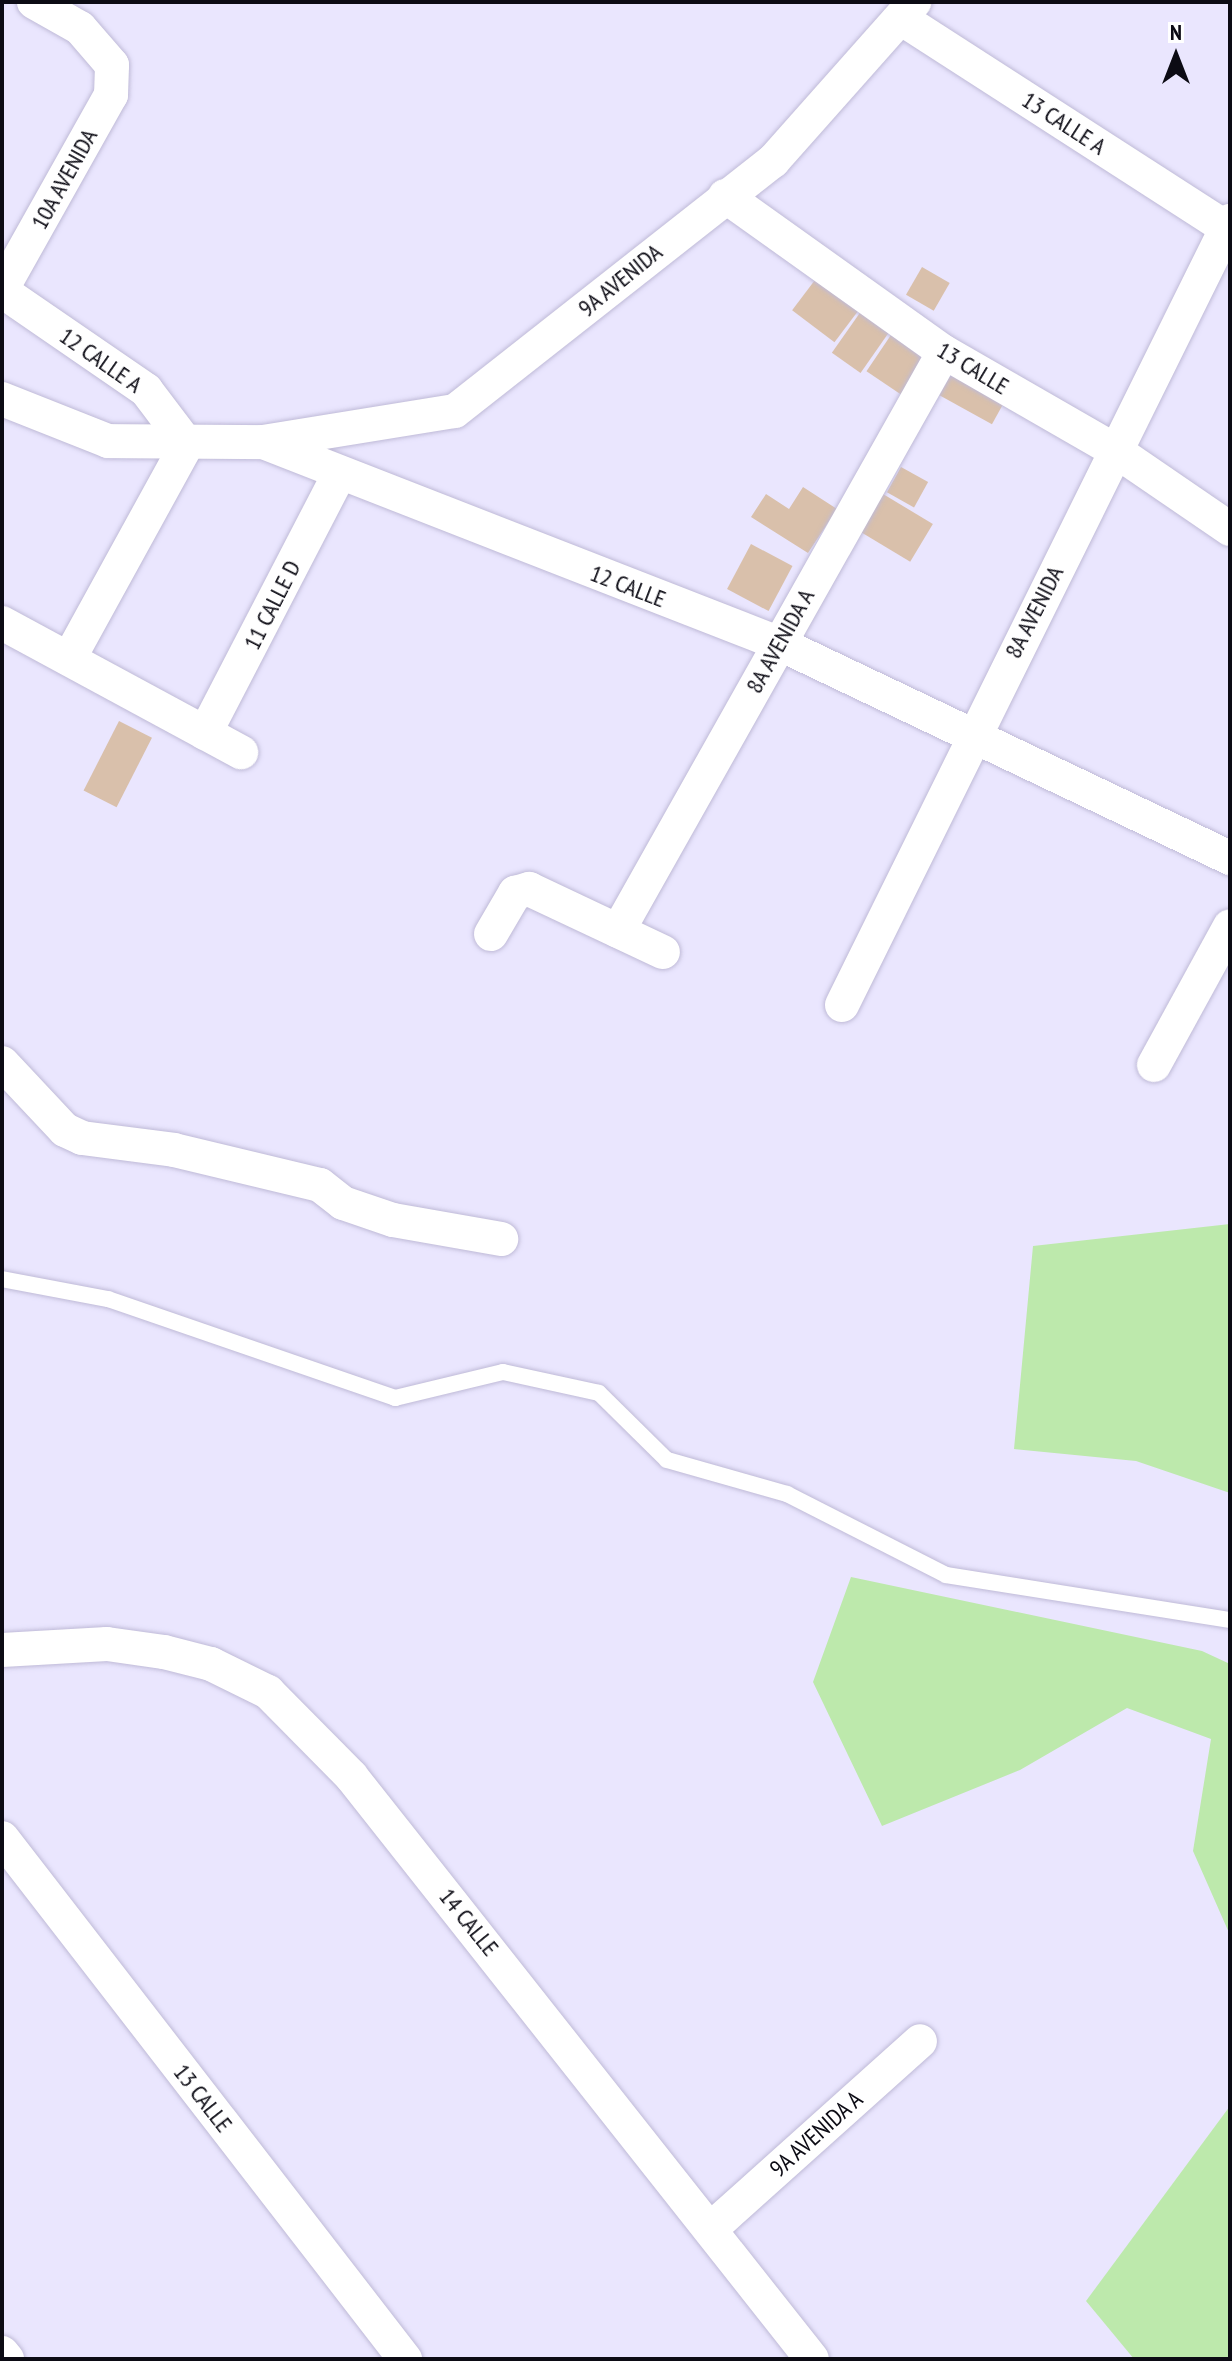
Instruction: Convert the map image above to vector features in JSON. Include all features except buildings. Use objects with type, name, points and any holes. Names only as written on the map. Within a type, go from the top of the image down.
[{"type":"street","name":"10A AVENIDA","points":[[2,290],[111,95],[112,65],[80,28],[34,2]]},
{"type":"street","name":"9A AVENIDA","points":[[263,442],[455,411],[773,161],[908,10]]},
{"type":"street","name":"13 CALLE A","points":[[908,10],[1228,225]]},
{"type":"street","name":"13 CALLE","points":[[725,196],[944,352],[1116,451],[1230,529]]},
{"type":"street","name":"8A AVENIDA","points":[[842,1005],[970,739],[1228,225]]},
{"type":"street","name":"12 CALLE A","points":[[2,290],[146,390],[187,444]]},
{"type":"street","name":"8A AVENIDA A","points":[[618,931],[944,352]]},
{"type":"street","name":"12 CALLE","points":[[2,399],[108,441],[187,444],[263,442],[338,476],[778,643],[970,739],[1230,858]]},
{"type":"street","points":[[69,659],[187,444]]},
{"type":"street","name":"11 CALLE D","points":[[205,733],[338,476]]},
{"type":"street","points":[[3,625],[241,752]]},
{"type":"street","points":[[491,934],[515,893],[529,889],[663,952]]},
{"type":"street","points":[[1154,1065],[1230,926]]},
{"type":"street","points":[[2,1063],[65,1130],[82,1138],[174,1150],[320,1185],[343,1203],[393,1220],[501,1239]]},
{"type":"street","name":"14 CALLE","points":[[14,1647],[164,1652],[211,1664],[268,1692],[351,1776],[713,2227],[812,2359]]},
{"type":"street","name":"13 CALLE","points":[[2,1838],[405,2359]]},
{"type":"street","name":"9A AVENIDA A","points":[[713,2227],[920,2041]]},
{"type":"street","points":[[2,2353],[7,2359]]},
{"type":"lane","points":[[2,1279],[108,1299],[395,1398],[503,1372],[599,1393],[667,1460],[787,1494],[946,1575],[1230,1620]]},
{"type":"green space","points":[[1230,1224],[1230,1493],[1136,1461],[1014,1449],[1033,1246]]},
{"type":"green space","points":[[851,1577],[1202,1651],[1230,1664],[1230,1935],[1193,1851],[1211,1739],[1127,1708],[1020,1770],[882,1826],[813,1682]]},
{"type":"green space","points":[[1230,2106],[1230,2359],[1134,2359],[1086,2301]]}]
